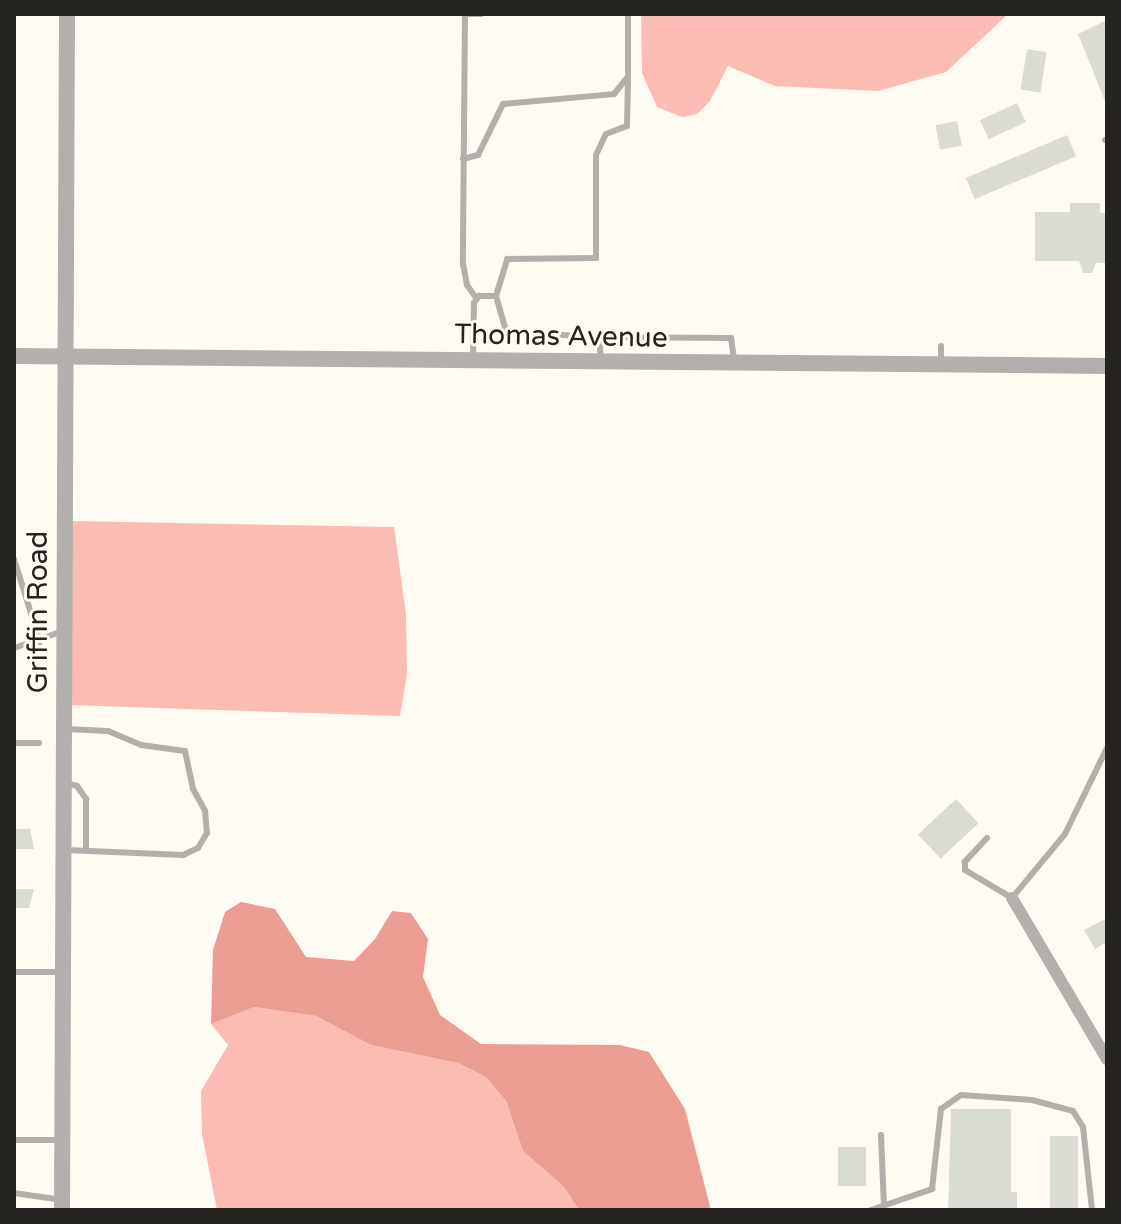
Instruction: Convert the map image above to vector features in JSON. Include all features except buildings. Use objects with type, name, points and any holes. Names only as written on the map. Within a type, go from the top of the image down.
[{"type":"street","name":"Griffin Road","points":[[62,1205],[67,14]]},
{"type":"street","name":"Thomas Avenue","points":[[14,356],[1107,366]]},
{"type":"street","points":[[1012,898],[1107,1059]]},
{"type":"lane","points":[[473,361],[476,298],[467,285],[463,264],[466,14],[481,14]]},
{"type":"lane","points":[[628,14],[627,126],[606,134],[596,155],[596,258],[507,259],[496,296],[506,332],[599,337],[731,338],[734,364]]},
{"type":"lane","points":[[463,159],[478,155],[503,104],[614,94],[628,77]]},
{"type":"lane","points":[[476,298],[496,296]]},
{"type":"lane","points":[[599,337],[602,363]]},
{"type":"lane","points":[[941,346],[941,365]]},
{"type":"lane","points":[[14,559],[40,642]]},
{"type":"lane","points":[[14,648],[40,642],[64,630]]},
{"type":"lane","points":[[63,728],[108,731],[141,745],[185,751],[193,789],[205,811],[207,833],[198,848],[183,855],[63,849]]},
{"type":"lane","points":[[14,743],[39,743]]},
{"type":"lane","points":[[987,838],[965,862],[965,870],[1012,898],[1065,834],[1107,748]]},
{"type":"lane","points":[[63,782],[77,786],[86,799],[86,850]]},
{"type":"lane","points":[[14,972],[62,972]]},
{"type":"lane","points":[[871,1210],[932,1189],[941,1109],[961,1095],[1032,1100],[1073,1111],[1083,1127],[1092,1210]]},
{"type":"lane","points":[[881,1135],[884,1206]]},
{"type":"lane","points":[[14,1140],[62,1140]]},
{"type":"lane","points":[[14,1196],[62,1205]]},
{"type":"shaded area","points":[[641,14],[1008,14],[946,72],[878,91],[775,86],[728,66],[710,101],[697,114],[682,117],[657,107],[642,73]]},
{"type":"shaded area","points":[[71,521],[394,527],[406,614],[407,674],[400,716],[70,705]]},
{"type":"shaded area","points":[[241,902],[275,909],[306,957],[354,961],[375,939],[392,911],[411,913],[428,939],[423,977],[440,1015],[481,1044],[620,1045],[649,1052],[685,1109],[711,1210],[579,1210],[564,1187],[523,1151],[506,1101],[486,1077],[458,1063],[371,1045],[316,1016],[254,1007],[211,1024],[213,950],[225,912]]},
{"type":"shaded area","points":[[254,1007],[316,1016],[371,1045],[458,1063],[486,1077],[506,1101],[523,1151],[564,1187],[579,1210],[217,1210],[202,1134],[201,1091],[228,1045],[211,1024]]}]
